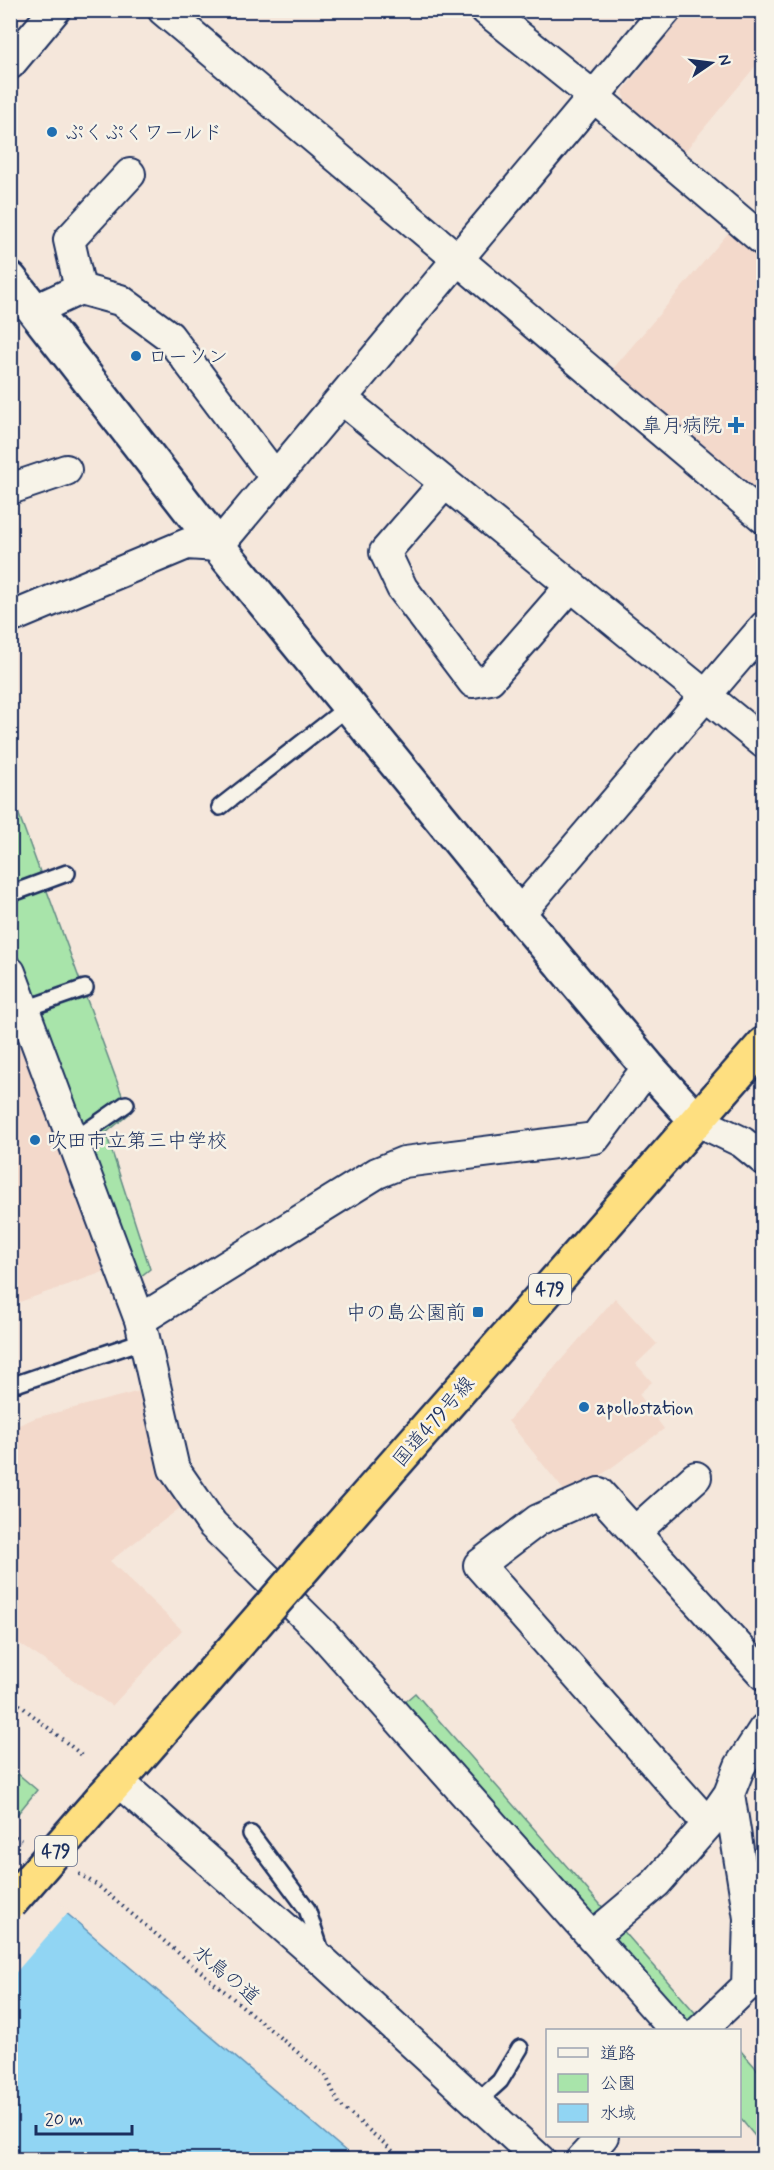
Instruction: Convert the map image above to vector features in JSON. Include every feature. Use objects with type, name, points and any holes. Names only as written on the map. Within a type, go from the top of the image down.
[{"type":"highway","name":"国道479号線","points":[[118,1781],[764,1044]]},
{"type":"highway","name":"479","points":[[10,1903],[118,1781]]},
{"type":"street","points":[[10,64],[55,10]]},
{"type":"street","points":[[162,10],[764,518]]},
{"type":"street","points":[[486,10],[593,96],[764,241]]},
{"type":"street","points":[[218,546],[666,10]]},
{"type":"street","points":[[80,289],[69,240],[130,174]]},
{"type":"street","points":[[10,279],[218,546],[519,914],[648,1067],[696,1120],[742,1142],[764,1160]]},
{"type":"street","points":[[35,310],[80,289],[120,300],[169,336],[275,477]]},
{"type":"street","points":[[342,399],[764,743]]},
{"type":"street","points":[[10,489],[66,470]]},
{"type":"street","points":[[445,483],[385,552],[402,588],[473,682],[490,679],[571,586]]},
{"type":"street","points":[[10,618],[187,544],[218,546]]},
{"type":"street","points":[[519,914],[764,627]]},
{"type":"street","points":[[10,972],[143,1330],[174,1469],[212,1524],[323,1634],[673,2029]]},
{"type":"street","points":[[143,1330],[377,1173],[404,1162],[595,1138],[648,1067]]},
{"type":"street","points":[[635,1532],[696,1477]]},
{"type":"street","points":[[708,1824],[479,1565],[538,1520],[599,1492],[764,1676]]},
{"type":"street","points":[[592,1937],[656,1883],[708,1824],[729,1794],[740,1766],[764,1729]]},
{"type":"street","points":[[118,1781],[325,1963],[540,2160]]},
{"type":"street","points":[[703,2029],[755,1984],[749,1918],[729,1794]]},
{"type":"street","points":[[581,2160],[602,2137]]},
{"type":"lane","points":[[220,807],[349,706]]},
{"type":"lane","points":[[10,894],[67,873]]},
{"type":"lane","points":[[25,1009],[86,988]]},
{"type":"lane","points":[[73,1141],[126,1104]]},
{"type":"lane","points":[[19,1383],[143,1330]]},
{"type":"lane","points":[[251,1834],[307,1909],[325,1963]]},
{"type":"lane","points":[[477,2102],[500,2081],[520,2048]]},
{"type":"path","points":[[10,1697],[83,1755]]},
{"type":"path","points":[[10,1834],[30,1845]]},
{"type":"path","name":"水鳥の道","points":[[78,1873],[97,1885],[326,2076],[339,2104],[403,2160]]},
{"type":"shaded area","points":[[685,11],[763,11],[763,57],[681,156],[626,110],[623,91]]},
{"type":"shaded area","points":[[730,231],[763,260],[763,502],[611,371]]},
{"type":"shaded area","name":"吹田市立第三中学校","points":[[10,1010],[109,1270],[11,1305],[10,1305]]},
{"type":"shaded area","name":"apollostation","points":[[615,1298],[657,1344],[636,1364],[652,1382],[639,1394],[664,1429],[600,1476],[566,1493],[508,1421]]},
{"type":"shaded area","points":[[144,1390],[162,1471],[180,1508],[110,1561],[182,1630],[112,1706],[11,1638],[10,1429],[35,1418]]},
{"type":"green space","points":[[11,793],[129,1114],[106,1133],[150,1269],[136,1280],[128,1264],[11,945]]},
{"type":"green space","points":[[415,1693],[698,2016],[685,2029],[683,2029],[401,1705]]},
{"type":"green space","points":[[11,1768],[37,1790],[11,1822]]},
{"type":"green space","points":[[741,2051],[763,2076],[763,2146],[741,2119]]},
{"type":"water","points":[[10,1865],[355,2159],[11,2159]]},
{"type":"pier","points":[[10,1862],[69,1911],[11,1978]]},
{"type":"place","name":"ぷくぷくワールド","points":[[52,132]]},
{"type":"place","name":"ローソン","points":[[136,356]]},
{"type":"place","name":"皐月病院","points":[[736,425]]},
{"type":"place","name":"吹田市立第三中学校","points":[[35,1140]]},
{"type":"place","name":"中の島公園前","points":[[478,1312]]},
{"type":"place","name":"apollostation","points":[[584,1407]]}]
